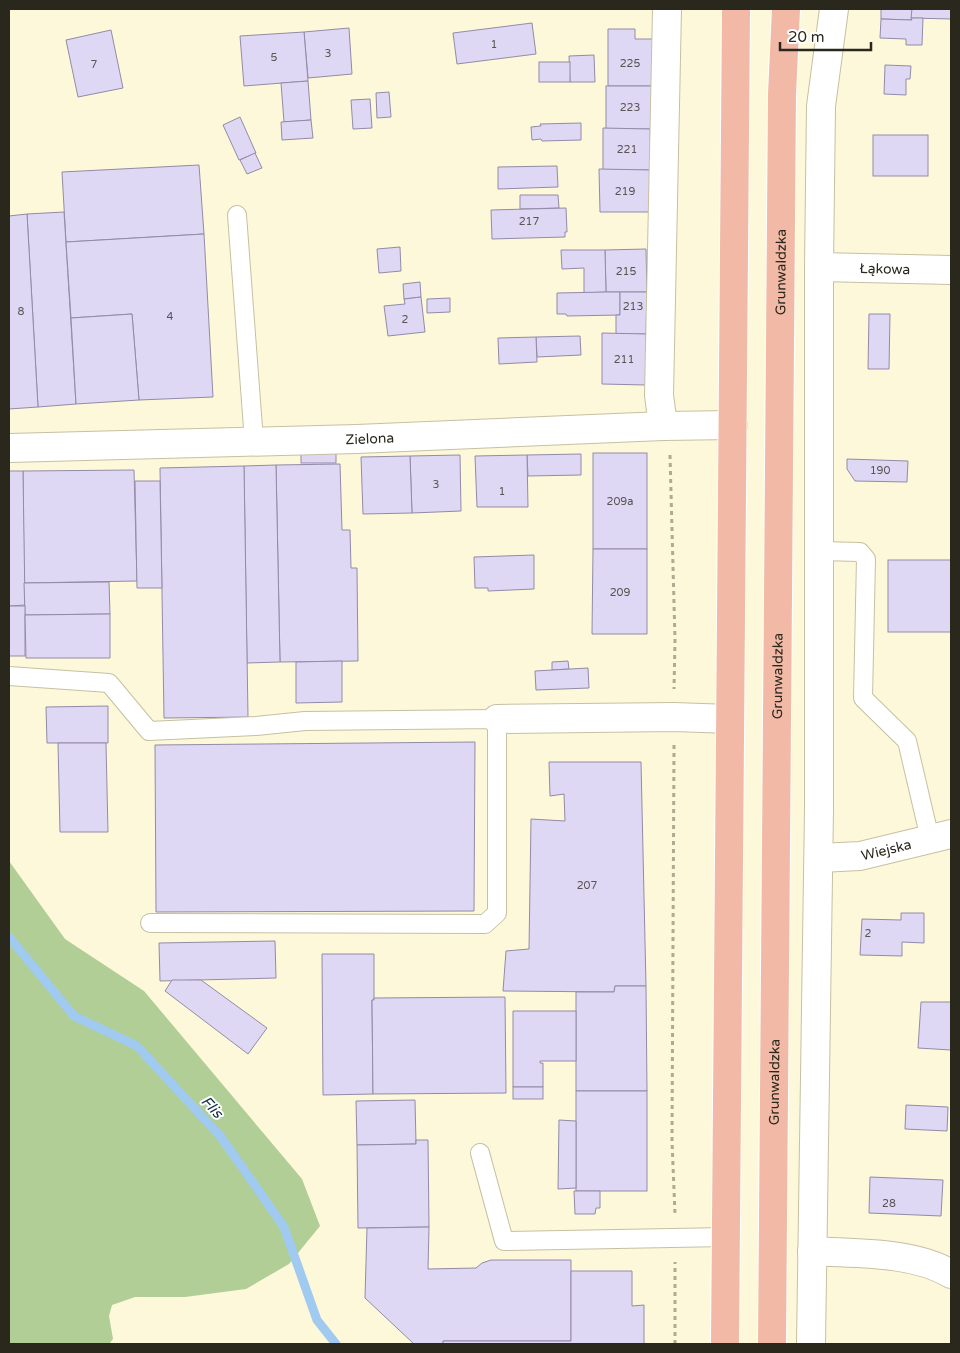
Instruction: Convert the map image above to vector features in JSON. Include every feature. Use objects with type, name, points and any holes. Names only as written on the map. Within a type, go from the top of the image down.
[{"type":"main road","points":[[725,1344],[736,9]]},
{"type":"main road","name":"Grunwaldzka","points":[[772,1344],[782,94],[786,9]]},
{"type":"street","points":[[666,437],[659,396],[667,9]]},
{"type":"street","points":[[811,1344],[818,858],[821,106],[834,9]]},
{"type":"street","name":"Łąkowa","points":[[819,267],[951,270]]},
{"type":"street","name":"Zielona","points":[[9,448],[357,439],[666,437],[732,425]]},
{"type":"street","points":[[497,719],[730,718]]},
{"type":"street","name":"Wiejska","points":[[818,858],[860,856],[940,837]]},
{"type":"street","points":[[812,1252],[894,1257],[921,1261],[951,1274]]},
{"type":"lane","points":[[237,215],[254,441]]},
{"type":"lane","points":[[820,551],[860,552],[866,559],[863,698],[907,741],[940,837]]},
{"type":"lane","points":[[9,676],[108,683],[149,731],[256,726],[304,721],[497,719],[497,912],[485,924],[150,923]]},
{"type":"lane","points":[[480,1153],[504,1241],[726,1237]]},
{"type":"path","points":[[666,437],[675,640],[672,1141],[675,1186],[675,1344]]},
{"type":"green space","points":[[9,861],[65,939],[144,991],[302,1179],[320,1226],[289,1264],[246,1289],[185,1297],[135,1297],[112,1305],[109,1316],[113,1339],[109,1344],[9,1344]]},
{"type":"building","points":[[881,9],[912,9],[912,20],[881,19]]},
{"type":"building","points":[[912,9],[951,9],[951,19],[911,18]]},
{"type":"building","points":[[911,18],[923,18],[922,45],[906,45],[906,39],[880,38],[881,19],[912,20]]},
{"type":"building","points":[[532,23],[536,54],[457,64],[453,33]]},
{"type":"building","points":[[349,28],[352,74],[308,78],[304,32]]},
{"type":"building","points":[[608,29],[635,29],[635,39],[653,39],[653,86],[608,86]]},
{"type":"building","points":[[111,30],[123,88],[78,97],[66,40]]},
{"type":"building","points":[[304,32],[308,81],[244,86],[240,36]]},
{"type":"building","points":[[594,55],[595,82],[570,82],[569,56]]},
{"type":"building","points":[[539,62],[570,62],[570,82],[539,82]]},
{"type":"building","points":[[885,65],[911,66],[910,79],[906,79],[906,95],[884,94]]},
{"type":"building","points":[[308,81],[311,120],[284,122],[281,83]]},
{"type":"building","points":[[606,86],[653,86],[653,129],[606,129]]},
{"type":"building","points":[[389,92],[391,117],[377,118],[376,93]]},
{"type":"building","points":[[370,99],[372,128],[353,129],[351,100]]},
{"type":"building","points":[[240,117],[256,153],[239,160],[223,125]]},
{"type":"building","points":[[311,120],[313,138],[282,140],[281,122]]},
{"type":"building","points":[[581,123],[581,140],[532,140],[531,127],[541,126],[540,124]]},
{"type":"building","points":[[603,128],[650,129],[651,170],[603,170]]},
{"type":"building","points":[[873,135],[928,135],[928,176],[873,176]]},
{"type":"building","points":[[255,153],[262,168],[247,174],[240,160]]},
{"type":"building","points":[[199,165],[204,234],[66,242],[62,172]]},
{"type":"building","points":[[557,166],[558,187],[498,189],[498,167]]},
{"type":"building","points":[[599,169],[651,170],[651,212],[600,212]]},
{"type":"building","points":[[520,195],[558,195],[559,208],[520,209]]},
{"type":"building","points":[[566,208],[567,232],[565,232],[565,237],[492,239],[491,210]]},
{"type":"building","points":[[64,212],[76,404],[38,407],[27,214]]},
{"type":"building","points":[[27,214],[38,407],[9,409],[9,216]]},
{"type":"building","points":[[204,234],[213,397],[139,400],[132,314],[71,318],[66,242]]},
{"type":"building","points":[[400,247],[401,271],[379,273],[377,249]]},
{"type":"building","points":[[646,249],[647,292],[606,292],[605,250]]},
{"type":"building","points":[[561,250],[605,250],[606,292],[584,293],[584,268],[562,269]]},
{"type":"building","points":[[420,282],[421,297],[404,299],[403,284]]},
{"type":"building","points":[[620,292],[620,315],[567,316],[566,314],[557,314],[557,293]]},
{"type":"building","points":[[620,292],[647,292],[646,334],[616,334],[616,315],[620,315]]},
{"type":"building","points":[[421,297],[425,332],[388,336],[384,306],[405,304],[404,299]]},
{"type":"building","points":[[450,298],[450,312],[427,313],[427,299]]},
{"type":"building","points":[[132,314],[139,400],[76,404],[71,318]]},
{"type":"building","points":[[869,314],[890,314],[889,369],[868,369]]},
{"type":"building","points":[[602,333],[646,334],[646,385],[602,384]]},
{"type":"building","points":[[580,336],[581,355],[537,357],[536,337]]},
{"type":"building","points":[[536,337],[537,362],[499,364],[498,338]]},
{"type":"building","points":[[301,451],[336,451],[336,463],[301,463]]},
{"type":"building","points":[[593,453],[647,453],[647,549],[593,549]]},
{"type":"building","points":[[581,454],[581,475],[528,476],[527,455]]},
{"type":"building","points":[[460,455],[461,511],[412,513],[410,456]]},
{"type":"building","points":[[527,455],[528,507],[477,507],[475,456]]},
{"type":"building","points":[[410,456],[412,513],[363,514],[361,457]]},
{"type":"building","points":[[847,459],[908,461],[907,482],[855,481],[847,469]]},
{"type":"building","points":[[340,464],[342,530],[350,530],[351,568],[357,568],[358,661],[280,662],[276,465]]},
{"type":"building","points":[[276,465],[280,662],[247,663],[244,466]]},
{"type":"building","points":[[244,466],[248,717],[164,718],[160,468]]},
{"type":"building","points":[[134,470],[137,581],[24,583],[23,471]]},
{"type":"building","points":[[9,471],[23,471],[25,605],[9,606]]},
{"type":"building","points":[[135,481],[160,481],[162,588],[137,588]]},
{"type":"building","points":[[593,549],[647,549],[647,634],[592,634]]},
{"type":"building","points":[[534,555],[534,589],[488,591],[488,588],[475,588],[474,557]]},
{"type":"building","points":[[888,560],[951,560],[951,632],[888,632]]},
{"type":"building","points":[[109,582],[110,614],[25,615],[24,583]]},
{"type":"building","points":[[9,606],[25,606],[25,656],[9,656]]},
{"type":"building","points":[[110,614],[110,658],[26,658],[25,615]]},
{"type":"building","points":[[342,661],[342,702],[296,703],[296,662]]},
{"type":"building","points":[[568,661],[569,669],[552,670],[552,662]]},
{"type":"building","points":[[588,668],[589,688],[536,690],[535,671]]},
{"type":"building","points":[[108,706],[108,743],[47,743],[46,707]]},
{"type":"building","points":[[475,742],[474,911],[156,912],[155,745]]},
{"type":"building","points":[[58,743],[106,743],[108,832],[60,832]]},
{"type":"building","points":[[549,762],[641,762],[646,986],[615,986],[614,992],[503,991],[506,951],[529,949],[531,819],[565,821],[564,794],[550,796]]},
{"type":"building","points":[[901,913],[924,913],[924,943],[902,942],[902,956],[860,955],[862,919],[901,920]]},
{"type":"building","points":[[275,941],[276,978],[160,981],[159,943]]},
{"type":"building","points":[[322,954],[374,954],[374,1000],[372,1000],[373,1094],[323,1095]]},
{"type":"building","points":[[172,980],[201,980],[267,1028],[248,1054],[165,991]]},
{"type":"building","points":[[615,986],[646,986],[647,1091],[576,1091],[576,992],[614,992]]},
{"type":"building","points":[[505,997],[506,1093],[373,1094],[372,1000],[374,998]]},
{"type":"building","points":[[921,1002],[951,1002],[951,1050],[918,1048]]},
{"type":"building","points":[[513,1011],[576,1011],[576,1061],[540,1061],[540,1063],[543,1063],[543,1087],[513,1087]]},
{"type":"building","points":[[513,1087],[543,1087],[543,1099],[513,1099]]},
{"type":"building","points":[[576,1091],[647,1091],[647,1191],[576,1191]]},
{"type":"building","points":[[415,1100],[416,1144],[357,1145],[356,1101]]},
{"type":"building","points":[[906,1105],[948,1107],[947,1131],[905,1129]]},
{"type":"building","points":[[559,1120],[576,1121],[576,1188],[558,1189]]},
{"type":"building","points":[[416,1140],[428,1140],[429,1227],[358,1228],[357,1145],[416,1144]]},
{"type":"building","points":[[870,1177],[943,1180],[941,1216],[869,1213]]},
{"type":"building","points":[[574,1191],[600,1191],[600,1208],[596,1208],[595,1214],[575,1214]]},
{"type":"building","points":[[429,1227],[428,1269],[476,1268],[482,1263],[491,1260],[571,1260],[571,1341],[443,1341],[443,1344],[414,1344],[365,1298],[367,1228]]},
{"type":"building","points":[[571,1271],[632,1271],[632,1306],[644,1305],[644,1344],[443,1344],[443,1341],[571,1341]]},
{"type":"waterway","name":"Flis","points":[[9,937],[74,1016],[137,1046],[221,1137],[284,1227],[317,1320],[336,1344]]}]
